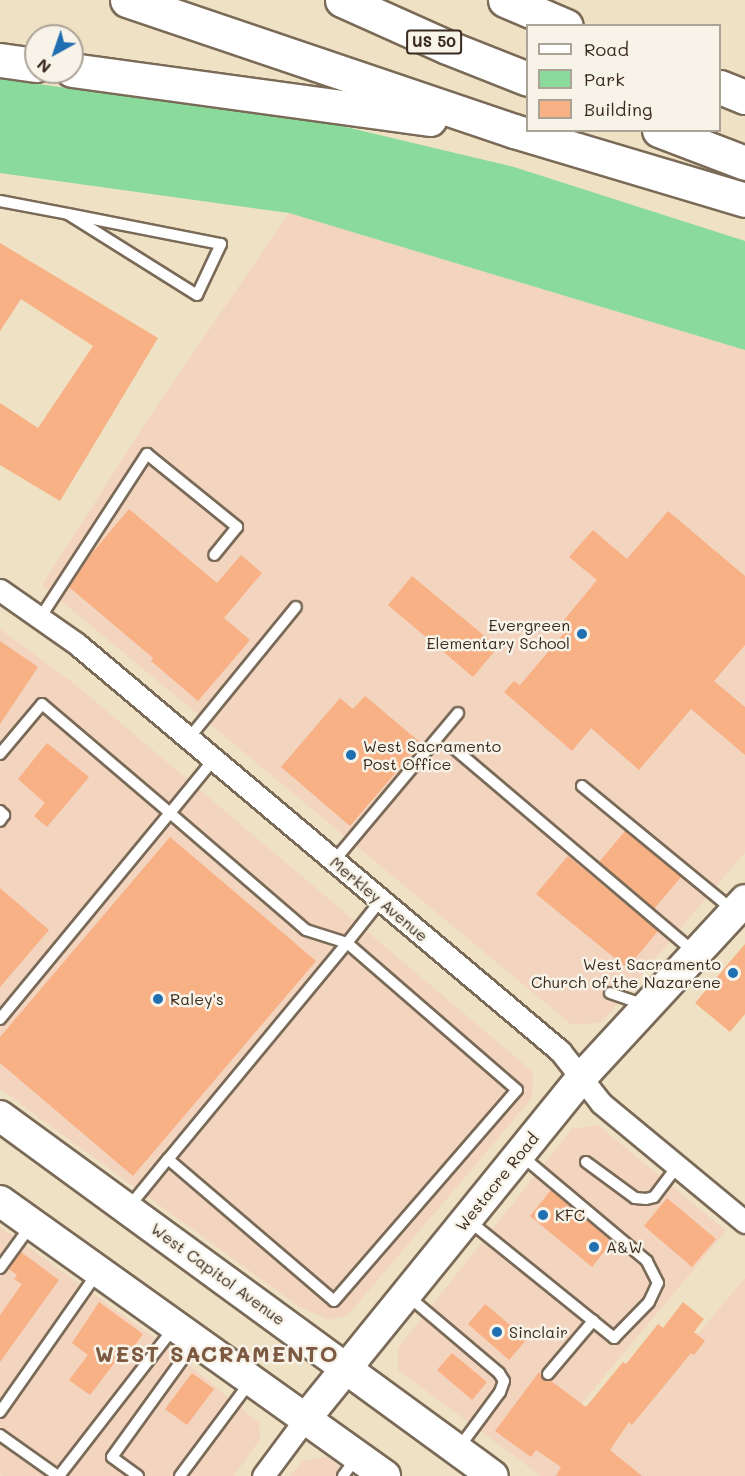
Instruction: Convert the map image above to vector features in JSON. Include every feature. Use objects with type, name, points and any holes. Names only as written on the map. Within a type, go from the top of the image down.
[{"type":"highway","points":[[127,0],[514,131],[745,200]]},
{"type":"highway","name":"US 50","points":[[342,0],[447,47],[526,78]]},
{"type":"highway","points":[[505,0],[561,24]]},
{"type":"highway","points":[[0,60],[24,63]]},
{"type":"highway","points":[[84,72],[514,131]]},
{"type":"highway","points":[[721,87],[745,97]]},
{"type":"highway","points":[[664,132],[745,163]]},
{"type":"main road","name":"Westacre Road","points":[[306,1418],[581,1078],[740,905]]},
{"type":"main road","name":"West Capitol Avenue","points":[[0,1116],[494,1476]]},
{"type":"main road","points":[[0,1201],[250,1382],[306,1418],[350,1466],[385,1476]]},
{"type":"street","name":"Merkley Avenue","points":[[0,590],[77,644],[560,1051],[601,1103],[745,1222]]},
{"type":"street","name":"Westacre Road","points":[[263,1476],[306,1418]]},
{"type":"lane","points":[[0,201],[68,214],[221,244],[197,295],[68,214]]},
{"type":"lane","points":[[40,618],[147,454],[237,527],[214,555]]},
{"type":"lane","points":[[189,738],[296,607]]},
{"type":"lane","points":[[0,754],[42,704],[306,930],[346,943],[517,1090],[334,1301],[168,1159]]},
{"type":"lane","points":[[334,861],[458,713]]},
{"type":"lane","points":[[456,750],[695,954]]},
{"type":"lane","points":[[0,1019],[214,759]]},
{"type":"lane","points":[[582,786],[740,905]]},
{"type":"lane","points":[[0,811],[4,815],[0,821]]},
{"type":"lane","points":[[128,1208],[381,900]]},
{"type":"lane","points":[[610,993],[647,1007]]},
{"type":"lane","points":[[466,1219],[614,1338],[649,1302],[658,1283],[647,1261],[520,1153]]},
{"type":"lane","points":[[586,1162],[635,1198],[646,1199],[654,1197],[677,1167]]},
{"type":"lane","points":[[0,1268],[32,1224]]},
{"type":"lane","points":[[0,1412],[98,1272]]},
{"type":"lane","points":[[405,1294],[499,1373],[504,1381],[500,1392],[457,1449]]},
{"type":"lane","points":[[548,1374],[593,1321]]},
{"type":"lane","points":[[0,1435],[59,1476],[185,1335]]},
{"type":"lane","points":[[138,1476],[112,1457],[185,1335]]},
{"type":"lane","points":[[180,1476],[250,1382]]},
{"type":"shaded area","points":[[289,213],[745,350],[745,852],[601,1023],[571,1024],[42,585],[150,416]]},
{"type":"shaded area","points":[[0,629],[77,686],[533,1072],[532,1098],[348,1315],[330,1320],[298,1306],[0,1089]]},
{"type":"shaded area","points":[[598,1125],[726,1231],[575,1411],[609,1439],[745,1278],[745,1476],[541,1476],[398,1370],[398,1348],[572,1129]]},
{"type":"shaded area","points":[[0,1227],[170,1349],[259,1423],[260,1439],[234,1476],[4,1476],[0,1473]]},
{"type":"shaded area","points":[[327,1457],[352,1476],[290,1476],[302,1461]]},
{"type":"green space","points":[[0,79],[329,123],[514,167],[745,241],[745,350],[289,213],[0,173]]},
{"type":"building","points":[[0,243],[158,338],[60,501],[0,465],[0,403],[38,428],[93,346],[21,299],[0,331]]},
{"type":"building","points":[[129,509],[217,583],[241,555],[262,573],[224,618],[250,640],[198,701],[151,661],[153,658],[69,587],[92,553]]},
{"type":"building","points":[[668,511],[745,576],[745,645],[714,681],[745,707],[745,755],[691,709],[639,770],[591,728],[572,751],[504,692],[514,681],[520,685],[565,632],[559,626],[597,580],[569,557],[593,530],[627,559]]},
{"type":"building","points":[[412,576],[498,647],[473,677],[388,605]]},
{"type":"building","points":[[0,641],[38,667],[0,724]]},
{"type":"building","name":"West Sacramento Post Office","points":[[365,696],[421,743],[350,826],[281,767],[340,698],[353,709]]},
{"type":"building","points":[[47,743],[89,777],[47,827],[34,816],[45,803],[18,779]]},
{"type":"building","points":[[625,831],[681,877],[654,909],[599,862]]},
{"type":"building","name":"Raley's","points":[[170,837],[316,961],[133,1176],[0,1063],[0,1037]]},
{"type":"building","points":[[568,856],[658,931],[627,968],[536,894]]},
{"type":"building","points":[[0,888],[49,930],[0,987]]},
{"type":"building","name":"West Sacramento Church of the Nazarene","points":[[745,944],[745,1014],[730,1032],[695,1003]]},
{"type":"building","points":[[551,1190],[612,1242],[592,1267],[530,1216]]},
{"type":"building","points":[[667,1198],[716,1239],[692,1267],[644,1226]]},
{"type":"building","points":[[21,1252],[59,1280],[0,1362],[0,1315],[22,1284],[14,1279],[17,1275],[9,1269]]},
{"type":"building","points":[[99,1302],[143,1334],[127,1356],[122,1353],[90,1395],[69,1380],[88,1355],[72,1343]]},
{"type":"building","points":[[683,1302],[704,1319],[694,1332],[705,1341],[694,1355],[691,1353],[632,1425],[629,1422],[610,1450],[642,1476],[556,1476],[561,1467],[536,1450],[531,1457],[495,1431],[539,1372],[544,1380],[551,1381],[586,1407],[623,1362],[626,1364],[658,1324],[663,1328]]},
{"type":"building","name":"Sinclair","points":[[485,1304],[527,1339],[509,1360],[468,1324]]},
{"type":"building","points":[[452,1353],[487,1382],[472,1400],[437,1370]]},
{"type":"building","points":[[192,1373],[214,1389],[187,1425],[165,1409]]},
{"type":"place","name":"Evergreen Elementary School","points":[[582,634]]},
{"type":"place","name":"West Sacramento Post Office","points":[[351,755]]},
{"type":"place","name":"West Sacramento Church of the Nazarene","points":[[733,973]]},
{"type":"place","name":"Raley's","points":[[158,999]]},
{"type":"place","name":"KFC","points":[[543,1215]]},
{"type":"place","name":"A&W","points":[[594,1247]]},
{"type":"place","name":"Sinclair","points":[[497,1332]]},
{"type":"district","name":"WEST SACRAMENTO","points":[[217,1354]]}]
